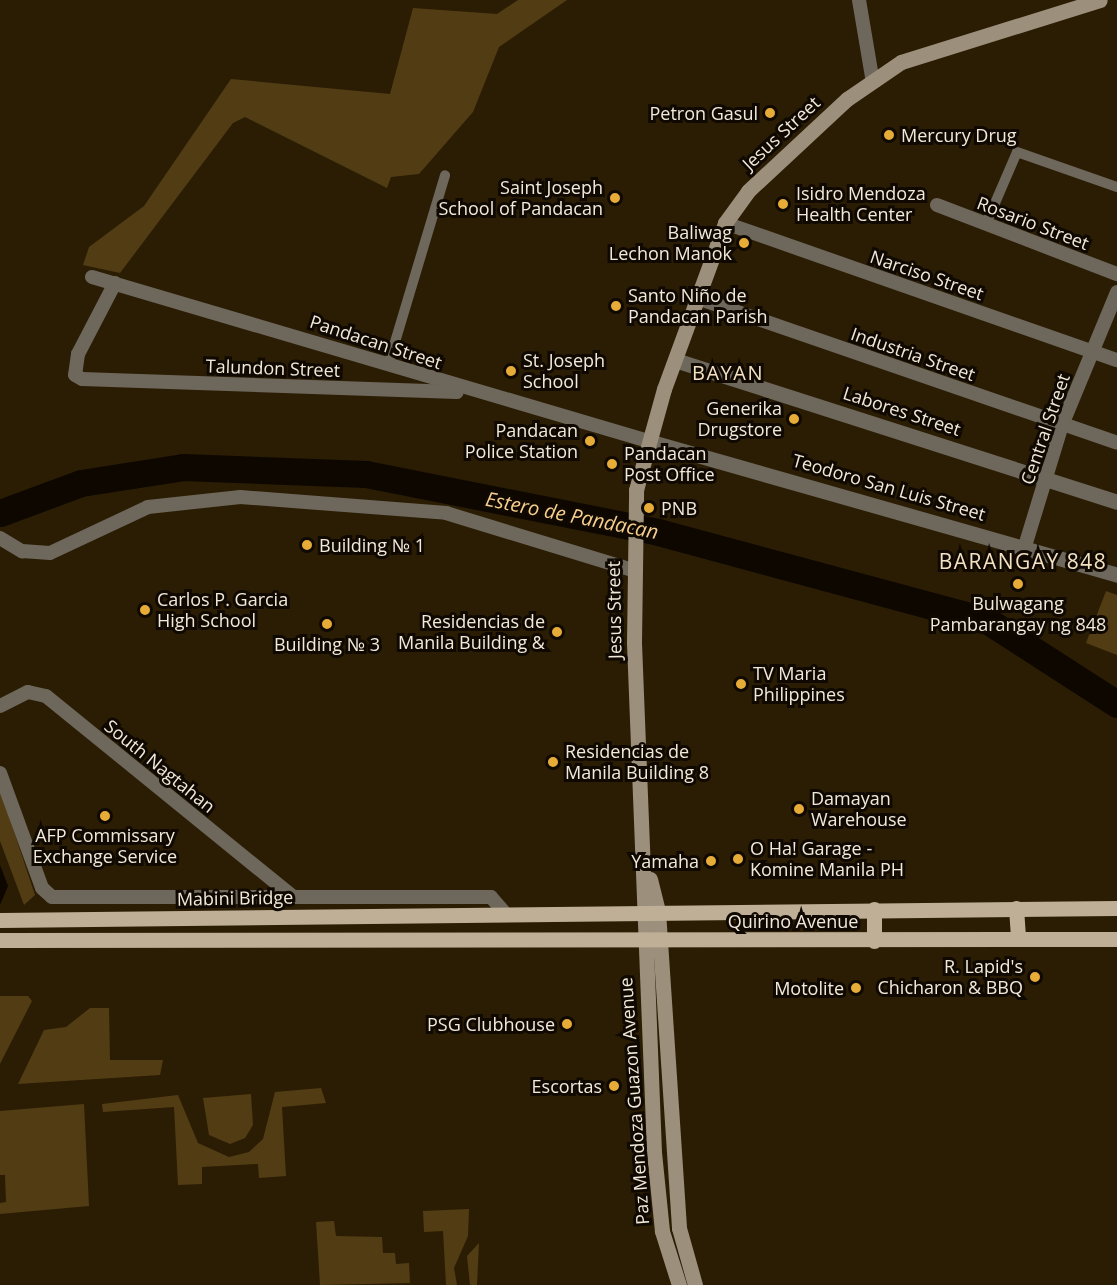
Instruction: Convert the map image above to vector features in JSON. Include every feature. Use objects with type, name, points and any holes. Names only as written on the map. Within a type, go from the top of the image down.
[{"type":"main road","points":[[872,77],[953,44],[1101,0]]},
{"type":"main road","name":"Jesus Street","points":[[650,911],[632,549],[633,518],[648,441],[725,223],[748,191],[872,77]]},
{"type":"main road","points":[[1016,908],[1018,939]]},
{"type":"main road","name":"Quirino Avenue","points":[[471,915],[503,911],[1117,908]]},
{"type":"main road","points":[[874,909],[874,940]]},
{"type":"main road","name":"Paz Mendoza Guazon Avenue","points":[[650,911],[643,939],[657,1188],[679,1285]]},
{"type":"main road","name":"Paz Mendoza Guazon Avenue","points":[[650,911],[660,940],[679,1228],[695,1285]]},
{"type":"main road","name":"Mabini Bridge","points":[[0,920],[471,915]]},
{"type":"main road","name":"Quirino Avenue","points":[[0,940],[470,936],[660,940],[1117,939]]},
{"type":"street","points":[[860,0],[872,77]]},
{"type":"street","points":[[986,224],[1017,152],[1117,187]]},
{"type":"street","points":[[388,362],[445,175]]},
{"type":"street","name":"Rosario Street","points":[[937,205],[1117,274]]},
{"type":"street","name":"Narciso Street","points":[[725,223],[1117,360]]},
{"type":"street","name":"Pandacan Street","points":[[92,276],[388,362],[471,392],[648,441]]},
{"type":"street","name":"Talundon Street","points":[[115,283],[78,354],[75,375],[471,392]]},
{"type":"street","name":"Central Street","points":[[1025,546],[1062,425],[1117,292]]},
{"type":"street","name":"Industria Street","points":[[697,298],[1117,443]]},
{"type":"street","name":"Labores Street","points":[[675,360],[1117,502]]},
{"type":"street","name":"Teodoro San Luis Street","points":[[648,441],[1025,546],[1117,576]]},
{"type":"street","points":[[0,538],[22,551],[50,553],[148,507],[240,496],[446,513],[633,570]]},
{"type":"street","name":"South Nagtahan","points":[[0,706],[28,692],[46,696],[291,895]]},
{"type":"street","points":[[0,773],[42,888],[52,897],[291,895],[491,897],[503,911]]},
{"type":"shaded area","points":[[518,0],[567,0],[499,47],[473,112],[419,174],[391,177],[387,188],[245,117],[233,123],[120,273],[83,265],[89,247],[144,206],[231,79],[390,94],[413,8],[497,14]]},
{"type":"shaded area","points":[[1106,591],[1117,595],[1117,655],[1086,643]]},
{"type":"shaded area","points":[[0,789],[35,895],[24,905],[0,841]]},
{"type":"shaded area","points":[[0,865],[8,886],[0,905]]},
{"type":"shaded area","points":[[0,996],[28,996],[32,1001],[0,1064]]},
{"type":"shaded area","points":[[90,1008],[109,1008],[110,1060],[163,1060],[160,1075],[18,1084],[44,1030],[66,1027]]},
{"type":"shaded area","points":[[321,1088],[326,1103],[282,1107],[286,1176],[259,1178],[258,1164],[202,1167],[202,1184],[178,1185],[174,1107],[103,1112],[102,1104],[178,1095],[198,1143],[229,1157],[249,1152],[263,1139],[275,1092]]},
{"type":"shaded area","points":[[251,1094],[253,1125],[245,1138],[230,1144],[209,1135],[203,1098]]},
{"type":"shaded area","points":[[84,1104],[89,1206],[0,1214],[0,1203],[6,1202],[5,1175],[0,1175],[0,1111]]},
{"type":"shaded area","points":[[469,1209],[468,1236],[454,1268],[457,1285],[446,1285],[443,1231],[424,1232],[423,1211]]},
{"type":"shaded area","points":[[334,1221],[336,1236],[382,1237],[383,1253],[395,1253],[396,1264],[409,1263],[410,1283],[320,1285],[316,1222]]},
{"type":"shaded area","points":[[479,1243],[477,1285],[470,1285],[467,1256]]},
{"type":"waterway","name":"Estero de Pandacan","points":[[0,513],[81,483],[183,467],[366,474],[658,532],[988,621],[1117,704]]},
{"type":"place","name":"Petron Gasul","points":[[770,113]]},
{"type":"place","name":"Mercury Drug","points":[[889,135]]},
{"type":"place","name":"Saint Joseph School of Pandacan","points":[[615,198]]},
{"type":"place","name":"Isidro Mendoza Health Center","points":[[783,204]]},
{"type":"place","name":"Baliwag Lechon Manok","points":[[744,243]]},
{"type":"place","name":"Santo Niño de Pandacan Parish","points":[[616,306]]},
{"type":"place","name":"St. Joseph School","points":[[511,371]]},
{"type":"place","name":"Generika Drugstore","points":[[794,419]]},
{"type":"place","name":"Pandacan Police Station","points":[[590,441]]},
{"type":"place","name":"Pandacan Post Office","points":[[612,464]]},
{"type":"place","name":"PNB","points":[[649,508]]},
{"type":"place","name":"Building № 1","points":[[307,545]]},
{"type":"place","name":"Bulwagang Pambarangay ng 848","points":[[1018,584]]},
{"type":"place","name":"Carlos P. Garcia High School","points":[[145,610]]},
{"type":"place","name":"Building № 3","points":[[327,624]]},
{"type":"place","name":"Residencias de Manila Building &","points":[[557,632]]},
{"type":"place","name":"TV Maria Philippines","points":[[741,684]]},
{"type":"place","name":"Residencias de Manila Building 8","points":[[553,762]]},
{"type":"place","name":"Damayan Warehouse","points":[[799,809]]},
{"type":"place","name":"AFP Commissary Exchange Service","points":[[105,816]]},
{"type":"place","name":"O Ha! Garage - Komine Manila PH","points":[[738,859]]},
{"type":"place","name":"Yamaha","points":[[711,861]]},
{"type":"place","name":"R. Lapid's Chicharon & BBQ","points":[[1035,977]]},
{"type":"place","name":"Motolite","points":[[856,988]]},
{"type":"place","name":"PSG Clubhouse","points":[[567,1024]]},
{"type":"place","name":"Escortas","points":[[614,1086]]},
{"type":"district","name":"BAYAN","points":[[728,372]]},
{"type":"district","name":"BARANGAY 848","points":[[1023,561]]}]
